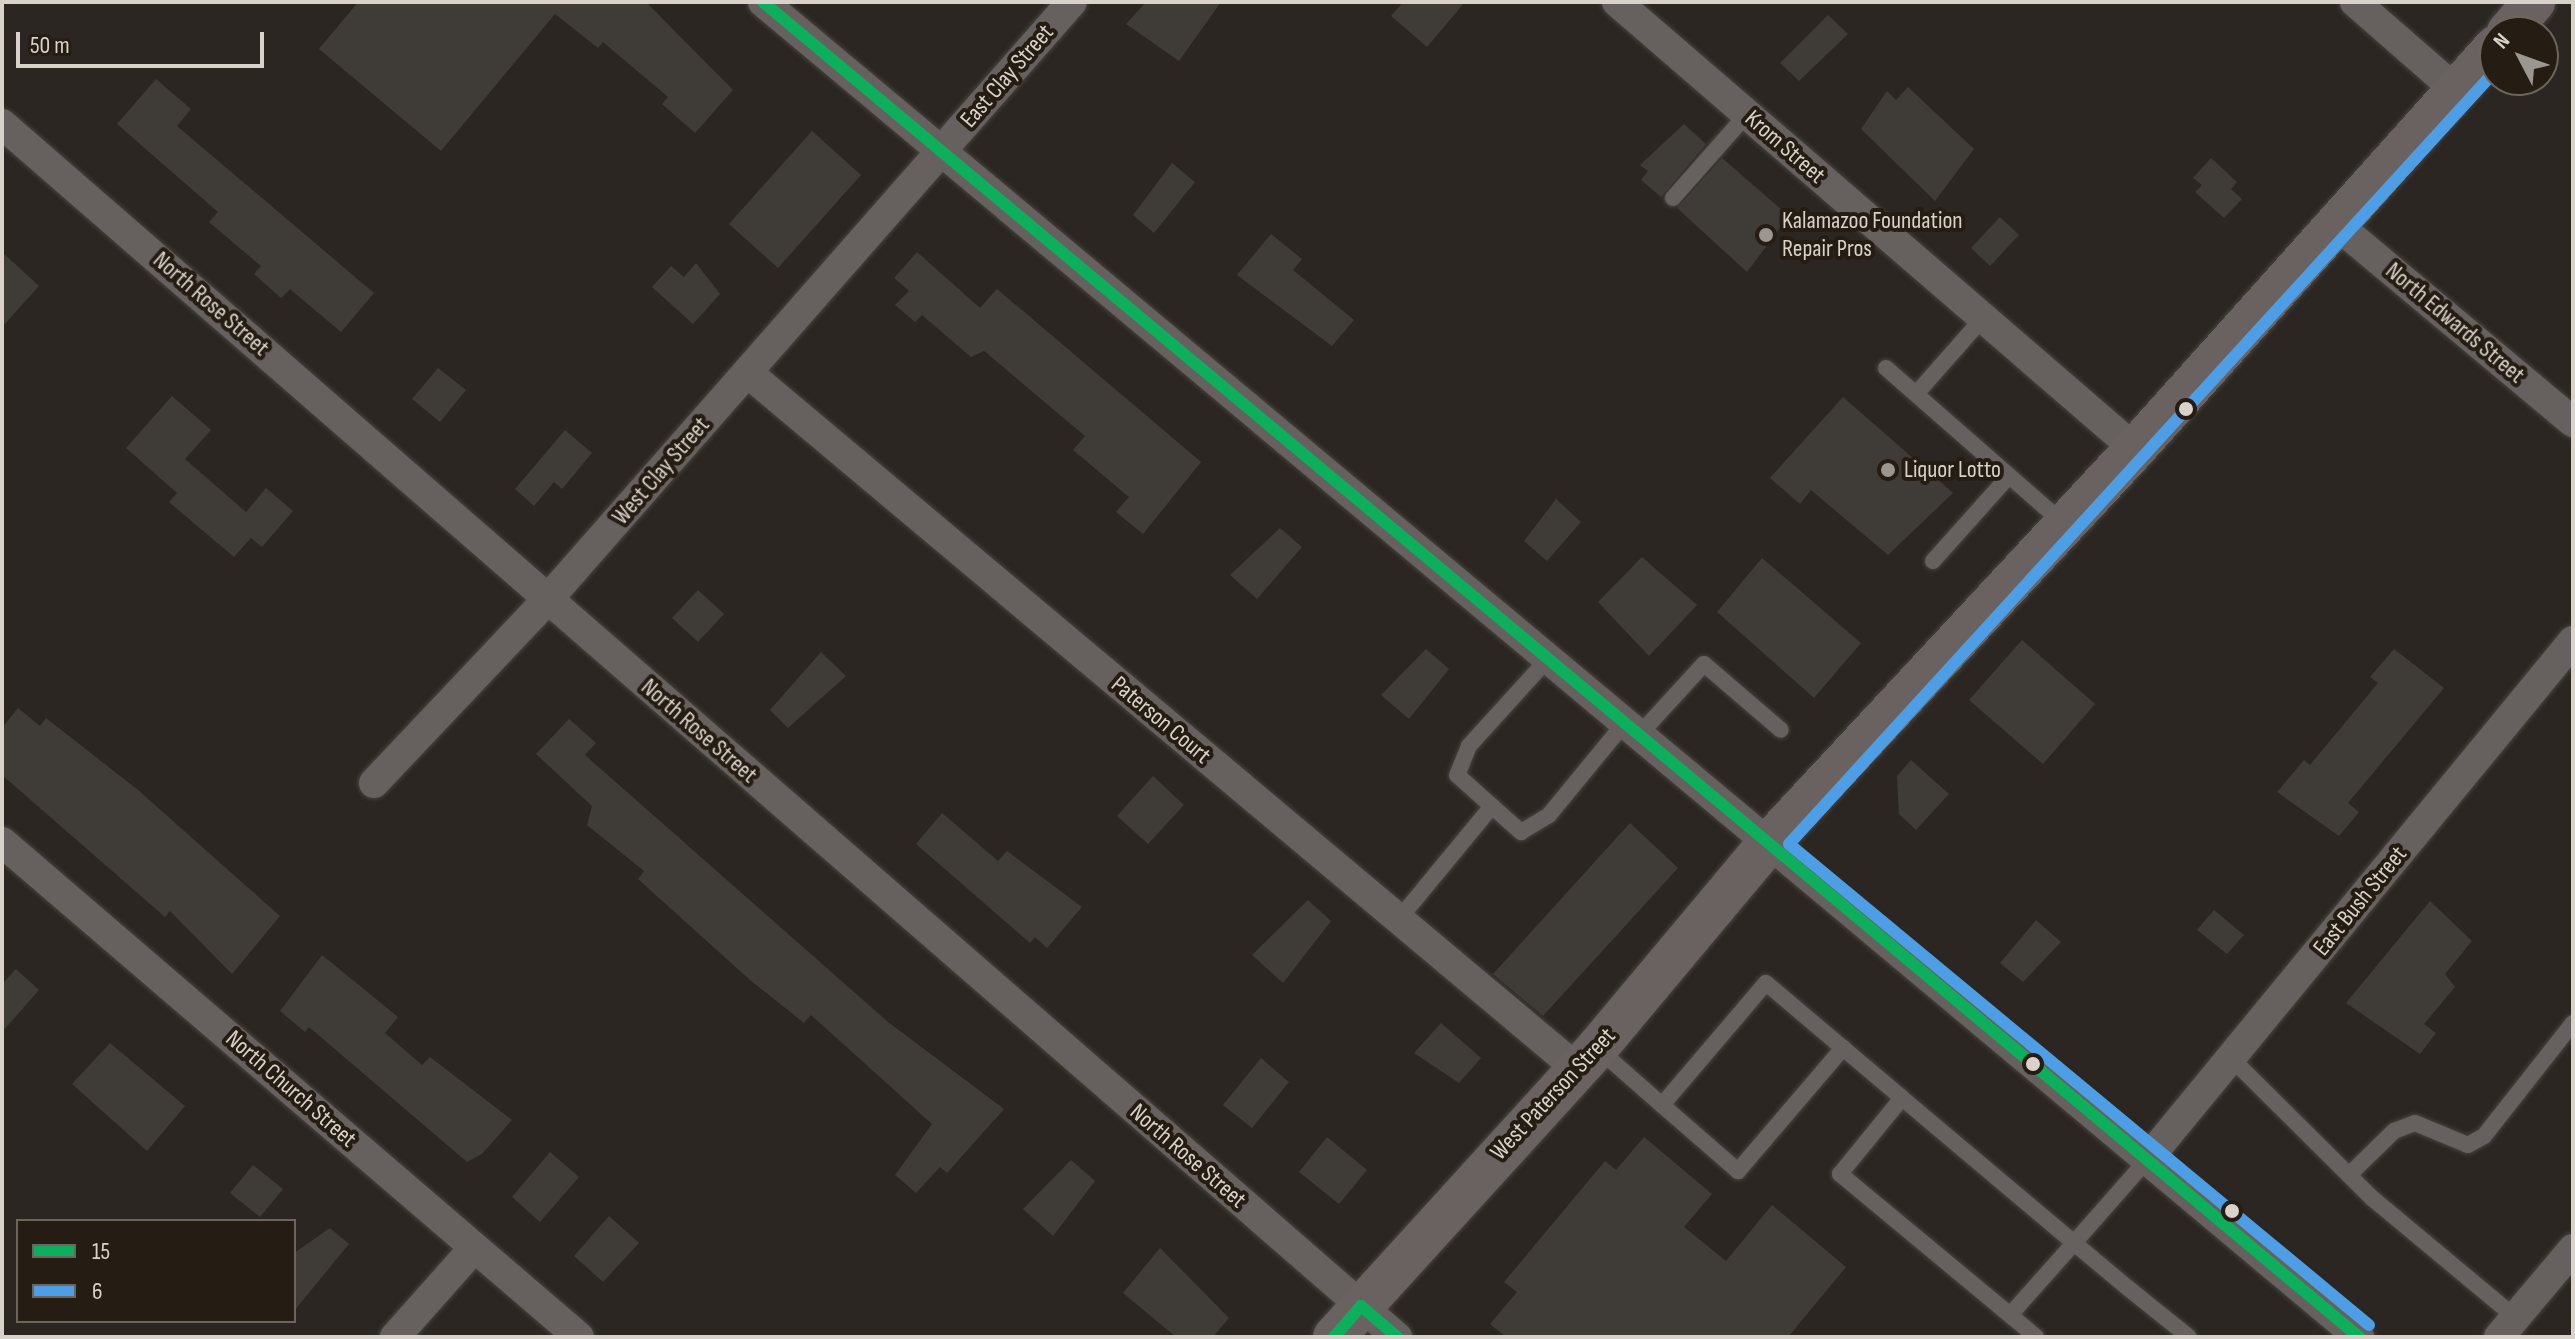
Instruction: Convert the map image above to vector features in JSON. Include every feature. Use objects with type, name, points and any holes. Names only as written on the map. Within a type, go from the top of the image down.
[{"type":"street","points":[[763,2],[1766,846],[2359,1337]]},
{"type":"street","name":"East Clay Street","points":[[941,151],[1072,2]]},
{"type":"street","name":"Krom Street","points":[[1617,2],[2135,449]]},
{"type":"street","points":[[2355,2],[2456,90]]},
{"type":"street","name":"West Paterson Street","points":[[1334,1337],[1586,1057],[1766,846],[2135,449],[2479,65]]},
{"type":"street","name":"North Rose Street","points":[[2,124],[1397,1337]]},
{"type":"street","name":"West Clay Street","points":[[374,783],[548,599],[941,151]]},
{"type":"street","name":"North Edwards Street","points":[[2336,224],[2573,422]]},
{"type":"street","name":"Paterson Court","points":[[748,373],[1399,919],[1586,1057]]},
{"type":"street","name":"East Bush Street","points":[[2146,1161],[2573,641]]},
{"type":"street","name":"North Church Street","points":[[2,842],[579,1337]]},
{"type":"street","points":[[395,1337],[473,1249]]},
{"type":"street","points":[[2507,1327],[2573,1249]]},
{"type":"lane","points":[[1673,198],[1747,114]]},
{"type":"lane","points":[[1916,394],[1983,318]]},
{"type":"lane","points":[[1886,368],[2064,524]]},
{"type":"lane","points":[[1933,561],[2009,476]]},
{"type":"lane","points":[[1546,661],[1469,746],[1457,775],[1521,832],[1530,831],[1630,731],[1704,664],[1781,730]]},
{"type":"lane","points":[[1399,919],[1492,806]]},
{"type":"lane","points":[[1662,1105],[1766,983],[2189,1337]]},
{"type":"lane","points":[[2349,1175],[2394,1131],[2415,1123],[2468,1145],[2484,1136],[2573,1023]]},
{"type":"lane","points":[[1586,1057],[1662,1105],[1738,1171],[1843,1048]]},
{"type":"lane","points":[[2231,1058],[2507,1327]]},
{"type":"lane","points":[[1902,1098],[1840,1174],[2036,1337]]},
{"type":"lane","points":[[2010,1315],[2146,1161]]},
{"type":"building","points":[[358,2],[646,2],[733,90],[695,133],[662,104],[668,97],[603,42],[598,48],[555,14],[441,151],[319,49]]},
{"type":"building","points":[[1146,2],[1221,2],[1179,61],[1126,24]]},
{"type":"building","points":[[1403,2],[1465,2],[1427,47],[1391,16]]},
{"type":"building","points":[[1828,15],[1848,34],[1799,81],[1780,63]]},
{"type":"building","points":[[156,79],[191,109],[177,126],[374,293],[341,332],[290,289],[281,298],[254,274],[261,266],[209,222],[218,212],[117,124]]},
{"type":"building","points":[[1908,87],[1974,149],[1935,201],[1861,129],[1887,91],[1896,100]]},
{"type":"building","points":[[1684,124],[1706,144],[1661,197],[1641,180],[1648,171],[1640,165]]},
{"type":"building","points":[[812,131],[861,175],[778,268],[729,224]]},
{"type":"building","points":[[1722,158],[1789,216],[1747,272],[1677,208]]},
{"type":"building","points":[[2211,158],[2237,182],[2231,189],[2242,199],[2224,218],[2195,192],[2202,185],[2193,178]]},
{"type":"building","points":[[1172,163],[1195,182],[1154,233],[1133,215]]},
{"type":"building","points":[[2000,217],[2019,235],[1990,266],[1971,248]]},
{"type":"building","points":[[1271,234],[1302,259],[1293,270],[1354,320],[1332,346],[1237,275]]},
{"type":"building","points":[[2,252],[39,286],[2,327]]},
{"type":"building","points":[[917,252],[980,308],[997,289],[1201,462],[1143,534],[1116,512],[1129,497],[1073,450],[1085,436],[984,351],[971,357],[922,315],[915,322],[895,305],[909,291],[894,278]]},
{"type":"building","points":[[696,263],[720,294],[693,324],[652,287],[671,266],[684,277]]},
{"type":"building","points":[[438,368],[466,390],[440,422],[412,399]]},
{"type":"building","points":[[172,396],[211,430],[185,459],[246,512],[266,488],[293,511],[262,547],[251,538],[234,557],[169,502],[177,493],[126,448]]},
{"type":"building","points":[[1843,397],[1953,493],[1888,555],[1811,490],[1800,504],[1770,478]]},
{"type":"building","points":[[565,430],[592,453],[562,489],[554,482],[534,506],[515,489]]},
{"type":"building","points":[[1556,499],[1581,522],[1547,561],[1524,541]]},
{"type":"building","points":[[1280,528],[1302,547],[1257,599],[1230,575]]},
{"type":"building","points":[[1642,557],[1697,605],[1649,656],[1598,602]]},
{"type":"building","points":[[1762,558],[1861,643],[1814,698],[1717,612]]},
{"type":"building","points":[[698,590],[724,614],[698,642],[672,618]]},
{"type":"building","points":[[2022,640],[2095,704],[2043,764],[1969,700]]},
{"type":"building","points":[[1426,649],[1449,669],[1409,719],[1381,695]]},
{"type":"building","points":[[2394,649],[2444,688],[2348,803],[2359,812],[2339,836],[2277,792],[2304,760],[2310,765],[2378,683],[2370,677]]},
{"type":"building","points":[[821,652],[846,676],[788,728],[770,710]]},
{"type":"building","points":[[18,708],[40,726],[46,718],[138,790],[280,916],[232,974],[170,911],[165,917],[2,775],[2,728]]},
{"type":"building","points":[[569,719],[596,743],[585,755],[888,1022],[1004,1109],[947,1173],[940,1167],[916,1193],[895,1175],[932,1124],[811,1015],[804,1023],[750,980],[638,879],[644,871],[587,825],[592,806],[536,754]]},
{"type":"building","points":[[1911,760],[1949,794],[1916,830],[1899,814],[1897,776]]},
{"type":"building","points":[[1153,776],[1184,805],[1148,844],[1117,816]]},
{"type":"building","points":[[942,813],[998,861],[1007,851],[1082,907],[1047,948],[1035,937],[1030,943],[916,844]]},
{"type":"building","points":[[1630,823],[1678,868],[1543,1016],[1493,974]]},
{"type":"building","points":[[1308,900],[1331,921],[1283,983],[1252,955]]},
{"type":"building","points":[[2430,901],[2472,941],[2445,974],[2455,987],[2424,1024],[2436,1033],[2420,1054],[2346,1003]]},
{"type":"building","points":[[2214,910],[2244,935],[2227,954],[2197,930]]},
{"type":"building","points":[[2036,920],[2061,942],[2023,982],[2000,963]]},
{"type":"building","points":[[322,955],[398,1017],[385,1033],[422,1065],[430,1057],[512,1120],[482,1154],[467,1162],[309,1027],[305,1032],[280,1011]]},
{"type":"building","points":[[16,969],[39,990],[2,1032],[2,984]]},
{"type":"building","points":[[1441,1023],[1481,1058],[1459,1083],[1414,1053]]},
{"type":"building","points":[[110,1043],[185,1106],[147,1151],[72,1084]]},
{"type":"building","points":[[1261,1058],[1289,1082],[1252,1128],[1223,1105]]},
{"type":"building","points":[[1327,1137],[1367,1170],[1339,1204],[1299,1172]]},
{"type":"building","points":[[1644,1137],[1712,1194],[1684,1227],[1726,1261],[1772,1205],[1846,1267],[1788,1337],[1506,1337],[1490,1324],[1517,1292],[1504,1282],[1605,1161],[1616,1170]]},
{"type":"building","points":[[550,1152],[579,1177],[540,1222],[512,1197]]},
{"type":"building","points":[[1071,1160],[1095,1181],[1053,1236],[1023,1209]]},
{"type":"building","points":[[253,1165],[283,1189],[260,1217],[230,1193]]},
{"type":"building","points":[[609,1216],[639,1243],[603,1282],[574,1256]]},
{"type":"building","points":[[330,1228],[349,1244],[296,1309],[296,1252]]},
{"type":"building","points":[[1160,1248],[1229,1318],[1213,1337],[1176,1337],[1123,1293]]},
{"type":"transit line","name":"15","points":[[763,2],[2359,1337]]},
{"type":"transit line","name":"6","points":[[2369,1325],[1789,844],[2479,89]]},
{"type":"transit line","name":"15","points":[[1334,1337],[1361,1306],[1397,1337]]},
{"type":"place","name":"Kalamazoo Foundation Repair Pros","points":[[1766,235]]},
{"type":"place","name":"Liquor Lotto","points":[[1888,470]]}]
